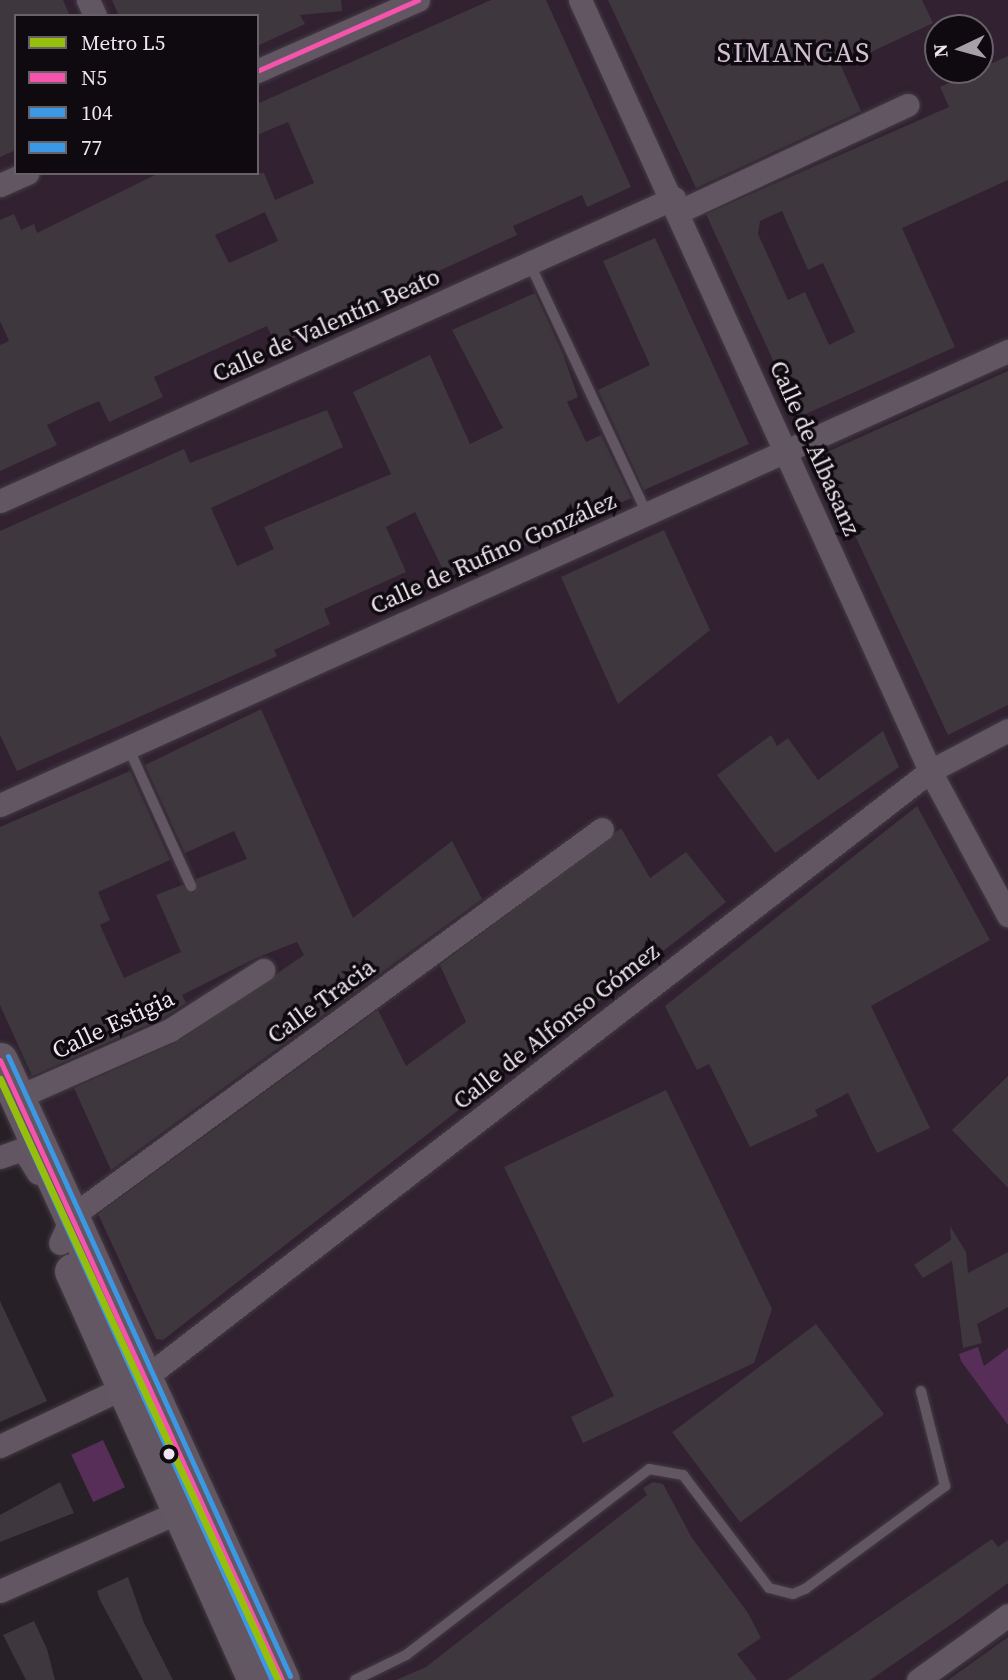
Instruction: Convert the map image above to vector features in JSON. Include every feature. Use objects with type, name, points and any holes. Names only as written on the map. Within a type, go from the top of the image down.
[{"type":"main road","points":[[0,1060],[9,1106],[8,1154],[64,1216],[89,1312],[134,1383],[237,1581],[282,1680]]},
{"type":"main road","points":[[9,1106],[64,1216],[134,1383],[178,1513],[255,1680]]},
{"type":"street","points":[[259,70],[418,0]]},
{"type":"street","name":"Calle de Albasanz","points":[[580,0],[677,204],[930,771],[1008,915]]},
{"type":"street","name":"Calle de Valentín Beato","points":[[0,501],[529,262],[677,204],[907,105]]},
{"type":"street","points":[[0,185],[22,175]]},
{"type":"street","name":"Calle de Rufino González","points":[[0,805],[1008,351]]},
{"type":"street","name":"Calle de Alfonso Gómez","points":[[0,1446],[134,1383],[930,771],[1008,730]]},
{"type":"street","name":"Calle Tracia","points":[[64,1216],[602,829]]},
{"type":"street","name":"Calle Estigia","points":[[9,1106],[170,1030],[263,970]]},
{"type":"street","points":[[8,1154],[23,1149],[64,1216]]},
{"type":"street","points":[[0,1591],[178,1513],[194,1514],[214,1560],[237,1581]]},
{"type":"street","points":[[918,1680],[1008,1615]]},
{"type":"street","points":[[229,1624],[272,1680]]},
{"type":"lane","points":[[529,262],[646,512]]},
{"type":"lane","points":[[128,747],[191,887]]},
{"type":"lane","points":[[355,1680],[406,1655],[649,1469],[683,1475],[769,1588],[793,1594],[805,1588],[945,1486],[921,1391]]},
{"type":"shaded area","points":[[0,0],[1008,0],[1008,1680],[282,1680],[0,1060]]},
{"type":"shaded area","points":[[978,1347],[984,1366],[1008,1348],[1008,1425],[961,1361],[959,1354]]},
{"type":"shaded area","points":[[103,1440],[125,1487],[93,1502],[71,1455]]},
{"type":"building","points":[[0,0],[63,0],[69,14],[14,14],[14,151],[0,157]]},
{"type":"building","points":[[112,0],[341,0],[342,11],[300,15],[305,24],[259,45],[259,14],[118,14]]},
{"type":"building","points":[[491,0],[546,0],[631,187],[587,207],[582,195],[513,226],[517,235],[276,346],[267,326],[154,377],[163,397],[109,422],[99,401],[78,410],[47,425],[57,445],[0,471],[0,345],[9,341],[0,321],[0,220],[14,214],[21,230],[34,224],[37,233],[155,175],[264,173],[275,200],[314,183],[288,122],[259,134],[259,103]],"holes":[[[265,212],[278,241],[229,263],[215,235]]]},
{"type":"building","points":[[608,0],[922,0],[929,14],[924,14],[924,27],[841,66],[861,111],[696,188]]},
{"type":"building","points":[[1008,56],[1008,180],[902,228],[955,347],[799,417],[706,214],[949,107],[940,87],[947,84],[994,84],[994,62]],"holes":[[[782,211],[808,270],[823,263],[855,332],[829,345],[805,292],[788,300],[758,234],[760,221]]]},
{"type":"building","points":[[655,238],[749,444],[644,490],[598,390],[650,365],[603,261]]},
{"type":"building","points":[[535,293],[563,354],[578,397],[567,402],[586,442],[601,435],[631,498],[448,580],[415,512],[386,527],[406,572],[324,609],[330,624],[274,650],[277,656],[17,771],[0,735],[0,531],[184,449],[190,463],[327,410],[343,447],[211,508],[237,566],[274,549],[264,527],[391,474],[353,392],[430,355],[470,444],[503,428],[452,330]]},
{"type":"building","points":[[1008,371],[1008,705],[948,735],[818,456]]},
{"type":"building","points":[[664,530],[710,630],[618,704],[561,577]]},
{"type":"building","points":[[261,709],[353,918],[452,841],[482,899],[111,1170],[74,1088],[177,1042],[304,955],[297,942],[256,958],[182,995],[186,1003],[163,1018],[32,1076],[0,1005],[0,827],[130,771],[170,860],[98,892],[110,920],[100,925],[124,978],[181,952],[156,895],[182,885],[194,893],[196,879],[247,859],[234,831],[185,853],[145,765]]},
{"type":"building","points":[[883,731],[899,767],[775,853],[717,775],[771,735],[777,746],[788,738],[818,780]]},
{"type":"building","points":[[917,806],[990,940],[871,1006],[930,1128],[877,1153],[848,1093],[815,1110],[818,1116],[750,1147],[709,1064],[697,1070],[665,1006]]},
{"type":"building","points":[[621,828],[650,878],[686,852],[726,902],[163,1340],[156,1339],[98,1214],[378,1010],[406,1066],[466,1022],[440,965]]},
{"type":"building","points":[[1008,1076],[1008,1188],[952,1130]]},
{"type":"building","points":[[666,1090],[772,1309],[754,1363],[583,1443],[571,1417],[614,1396],[504,1167]]},
{"type":"building","points":[[950,1226],[966,1252],[968,1273],[1008,1252],[1008,1307],[977,1324],[982,1343],[963,1348],[952,1261],[923,1278],[914,1265],[951,1240]]},
{"type":"building","points":[[0,1301],[47,1401],[0,1422]]},
{"type":"building","points":[[816,1324],[884,1414],[740,1523],[672,1432]]},
{"type":"building","points":[[60,1482],[74,1513],[0,1542],[0,1515]]},
{"type":"building","points":[[653,1482],[663,1484],[692,1538],[748,1613],[761,1638],[737,1654],[757,1680],[396,1680],[426,1667],[647,1495],[643,1488]]},
{"type":"building","points":[[992,1539],[998,1547],[1008,1540],[1008,1583],[959,1619],[870,1680],[787,1680]]},
{"type":"building","points":[[128,1577],[144,1623],[173,1680],[143,1680],[100,1600],[97,1591]]},
{"type":"building","points":[[34,1621],[47,1649],[55,1680],[26,1680],[3,1635]]},
{"type":"building","points":[[1008,1637],[1008,1680],[948,1680]]},
{"type":"metro line","name":"L5","points":[[0,1079],[278,1680]]},
{"type":"transit line","name":"N5","points":[[259,70],[418,0]]},
{"type":"transit line","name":"77","points":[[8,1056],[290,1676]]},
{"type":"transit line","name":"N5","points":[[0,1060],[282,1680]]},
{"type":"transit line","name":"104","points":[[0,1081],[272,1680]]},
{"type":"district","name":"SIMANCAS","points":[[794,52]]}]
